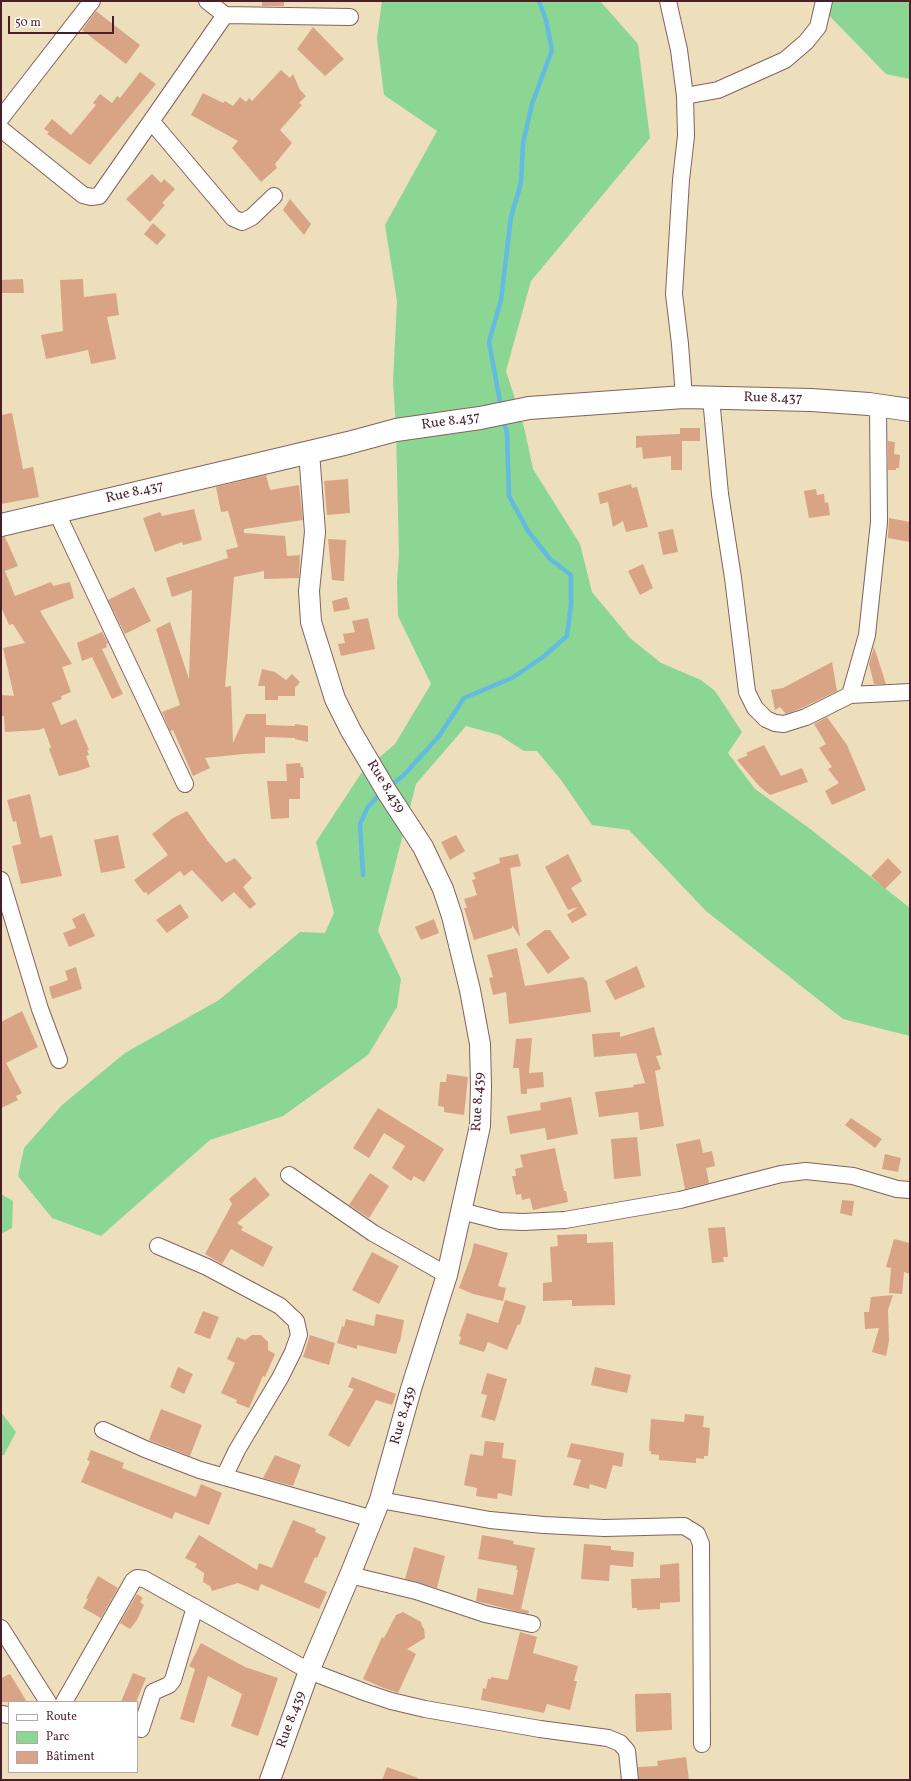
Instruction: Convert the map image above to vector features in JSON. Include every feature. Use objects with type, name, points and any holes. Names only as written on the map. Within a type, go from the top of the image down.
[{"type":"main road","name":"Rue 8.437","points":[[1,525],[310,452],[396,430],[529,408],[684,397],[811,400],[878,405],[910,410]]},
{"type":"street","points":[[1,118],[92,1]]},
{"type":"street","points":[[207,1],[226,15],[350,17]]},
{"type":"street","points":[[668,1],[679,50],[685,96],[686,136],[681,180],[674,294],[684,397]]},
{"type":"street","points":[[685,96],[718,90],[785,60],[806,42],[818,27],[824,1]]},
{"type":"street","points":[[1,129],[83,195],[91,197],[99,196],[226,15]]},
{"type":"street","points":[[152,122],[233,218],[242,222],[252,217],[274,196]]},
{"type":"street","points":[[711,398],[720,494],[733,578],[747,692],[755,708],[766,719],[775,723],[784,724],[806,717],[850,695],[910,692]]},
{"type":"street","points":[[850,695],[867,635],[879,522],[878,405]]},
{"type":"street","name":"Rue 8.439","points":[[270,1780],[309,1671],[380,1500],[411,1389],[447,1275],[480,1126],[480,1044],[472,997],[452,916],[443,889],[422,847],[351,731],[335,699],[311,622],[309,592],[315,532],[310,452]]},
{"type":"street","points":[[56,511],[185,784]]},
{"type":"street","points":[[1,880],[40,1009],[59,1060]]},
{"type":"street","points":[[461,1211],[500,1221],[523,1222],[564,1220],[680,1200],[781,1174],[806,1171],[853,1176],[897,1189],[910,1190]]},
{"type":"street","points":[[289,1175],[373,1233],[447,1275]]},
{"type":"street","points":[[158,1246],[207,1267],[280,1306],[296,1321],[299,1335],[293,1352],[280,1378],[237,1450],[224,1477]]},
{"type":"street","points":[[103,1430],[145,1449],[200,1470],[373,1519]]},
{"type":"street","points":[[380,1500],[490,1520],[604,1528],[684,1526],[697,1534],[701,1544],[702,1744]]},
{"type":"street","points":[[350,1575],[416,1591],[485,1614],[532,1624]]},
{"type":"street","points":[[65,1701],[133,1581],[137,1578],[144,1579],[309,1671],[391,1701],[425,1709],[540,1729],[608,1738],[620,1743],[627,1751],[630,1780]]},
{"type":"street","points":[[140,1729],[152,1692],[169,1685],[174,1680],[195,1607]]},
{"type":"street","points":[[1,1628],[47,1701]]},
{"type":"green space","points":[[382,1],[600,1],[638,44],[650,138],[531,281],[506,371],[524,427],[533,469],[580,544],[592,592],[630,638],[661,663],[701,680],[715,691],[742,732],[728,753],[755,789],[809,828],[910,908],[910,1036],[843,1019],[706,911],[629,830],[592,825],[561,780],[537,751],[524,751],[499,735],[466,726],[416,784],[378,931],[401,979],[397,1007],[368,1055],[283,1116],[210,1140],[101,1236],[52,1218],[18,1176],[24,1148],[62,1105],[125,1053],[219,1000],[300,932],[325,933],[334,913],[316,842],[362,772],[395,744],[431,684],[398,616],[397,582],[399,554],[396,430],[393,381],[397,301],[385,225],[437,131],[384,95],[377,38]]},
{"type":"green space","points":[[815,1],[910,1],[910,79],[886,74]]},
{"type":"green space","points":[[1,1194],[13,1201],[12,1228],[1,1234]]},
{"type":"green space","points":[[1,1412],[16,1432],[4,1455],[1,1456]]},
{"type":"building","points":[[262,1],[284,1],[284,6],[262,6]]},
{"type":"building","points":[[96,11],[140,45],[126,64],[82,30]]},
{"type":"building","points":[[313,27],[344,59],[325,76],[297,49]]},
{"type":"building","points":[[281,70],[290,78],[293,74],[300,90],[306,96],[299,103],[302,105],[280,130],[292,143],[275,164],[277,168],[261,182],[232,148],[238,141],[191,115],[203,93],[223,103],[225,101],[233,106],[240,97],[246,102],[249,98],[252,101]]},
{"type":"building","points":[[140,72],[156,84],[90,165],[47,134],[49,132],[44,129],[52,119],[71,135],[96,105],[93,103],[100,94],[112,103],[117,96],[120,98]]},
{"type":"building","points":[[152,174],[161,183],[164,179],[175,189],[162,203],[165,205],[150,222],[126,199]]},
{"type":"building","points":[[290,199],[311,224],[304,235],[283,210]]},
{"type":"building","points":[[153,223],[166,235],[157,245],[144,234]]},
{"type":"building","points":[[23,279],[24,293],[1,293],[1,280]]},
{"type":"building","points":[[83,279],[84,297],[116,293],[119,315],[107,317],[116,359],[91,364],[88,350],[46,359],[41,335],[63,331],[60,280]]},
{"type":"building","points":[[12,413],[23,469],[33,467],[39,497],[1,504],[1,415]]},
{"type":"building","points":[[680,428],[700,428],[700,441],[682,441],[682,470],[671,470],[671,456],[643,459],[642,447],[636,448],[636,436],[680,434]]},
{"type":"building","points":[[888,441],[895,442],[894,454],[900,455],[899,468],[896,468],[896,470],[888,470]]},
{"type":"building","points":[[266,475],[270,490],[299,485],[303,520],[244,529],[244,533],[285,536],[287,556],[300,555],[299,578],[264,579],[264,571],[234,577],[225,687],[231,686],[233,743],[246,714],[266,714],[266,725],[295,726],[295,724],[308,726],[308,742],[295,738],[265,737],[265,753],[205,758],[210,768],[193,776],[173,730],[170,731],[162,712],[180,705],[156,629],[170,622],[189,679],[192,590],[172,597],[166,578],[228,558],[226,550],[238,547],[228,511],[221,512],[216,487]]},
{"type":"building","points":[[348,479],[350,513],[327,515],[324,481]]},
{"type":"building","points":[[631,484],[632,488],[637,487],[648,527],[626,532],[623,521],[613,527],[608,502],[600,504],[598,493]]},
{"type":"building","points":[[816,489],[817,495],[824,494],[825,503],[828,502],[830,515],[809,518],[804,491]]},
{"type":"building","points":[[194,509],[202,540],[183,545],[182,542],[155,552],[143,518],[160,512],[162,516]]},
{"type":"building","points":[[889,518],[910,522],[910,542],[888,538]]},
{"type":"building","points":[[673,529],[678,552],[663,555],[658,532]]},
{"type":"building","points":[[1,537],[5,537],[18,566],[5,571],[15,596],[51,582],[53,586],[70,582],[74,598],[40,611],[72,664],[62,667],[71,692],[61,696],[62,699],[52,703],[61,725],[76,719],[89,750],[87,750],[89,755],[86,756],[90,767],[59,776],[49,749],[51,747],[44,728],[39,730],[5,732],[4,716],[1,716],[1,695],[14,696],[3,648],[25,643],[13,624],[9,625],[1,607]]},
{"type":"building","points":[[328,539],[346,540],[344,581],[332,580]]},
{"type":"building","points":[[643,564],[653,588],[640,595],[628,571]]},
{"type":"building","points":[[134,587],[151,621],[125,634],[108,600]]},
{"type":"building","points":[[347,597],[350,609],[334,612],[332,601]]},
{"type":"building","points":[[368,618],[375,649],[341,656],[338,644],[345,643],[343,634],[355,632],[352,621]]},
{"type":"building","points":[[102,632],[108,643],[106,644],[107,647],[102,649],[123,694],[112,699],[92,657],[82,661],[77,643]]},
{"type":"building","points":[[874,647],[886,684],[874,684],[869,664]]},
{"type":"building","points":[[832,662],[837,691],[786,714],[780,707],[775,710],[771,690],[783,688]]},
{"type":"building","points":[[262,669],[275,672],[286,680],[292,674],[300,682],[295,688],[295,696],[278,696],[278,700],[265,700],[265,686],[258,686]]},
{"type":"building","points":[[827,717],[847,745],[866,790],[832,805],[825,791],[839,783],[828,769],[832,767],[819,748],[826,744],[814,724]]},
{"type":"building","points":[[764,745],[781,776],[802,768],[808,782],[770,795],[760,787],[737,760],[748,755],[746,753]]},
{"type":"building","points":[[300,763],[301,767],[303,767],[304,778],[300,778],[300,799],[289,799],[289,818],[271,819],[267,781],[287,781],[286,764]]},
{"type":"building","points":[[30,794],[40,838],[52,835],[62,876],[21,884],[12,846],[21,844],[16,821],[13,822],[7,800]]},
{"type":"building","points":[[187,811],[207,840],[226,863],[235,858],[252,878],[243,887],[256,904],[250,909],[234,892],[222,902],[192,870],[184,876],[180,871],[148,895],[146,892],[144,893],[134,880],[168,855],[152,834],[173,818]]},
{"type":"building","points":[[118,835],[125,868],[101,873],[94,840]]},
{"type":"building","points":[[456,835],[465,851],[450,860],[441,842]]},
{"type":"building","points":[[518,854],[521,866],[510,868],[520,937],[512,925],[512,928],[474,940],[464,908],[467,908],[464,899],[477,895],[472,880],[476,879],[473,873],[500,863],[499,858]]},
{"type":"building","points":[[568,854],[582,881],[571,888],[587,915],[572,923],[567,915],[578,907],[568,910],[545,867]]},
{"type":"building","points":[[888,858],[902,872],[885,889],[871,876]]},
{"type":"building","points":[[180,904],[189,917],[167,933],[156,920]]},
{"type":"building","points":[[84,913],[95,936],[69,947],[63,933],[76,928],[72,919]]},
{"type":"building","points":[[434,919],[439,933],[421,940],[415,927]]},
{"type":"building","points":[[545,930],[550,930],[570,958],[548,974],[526,944]]},
{"type":"building","points":[[517,948],[525,986],[583,977],[587,982],[591,1012],[509,1024],[506,992],[493,995],[489,978],[493,977],[487,955]]},
{"type":"building","points":[[637,966],[645,987],[615,1000],[605,981]]},
{"type":"building","points":[[76,967],[82,989],[52,999],[49,987],[68,980],[65,971]]},
{"type":"building","points":[[22,1011],[38,1047],[6,1063],[22,1093],[16,1096],[18,1100],[1,1108],[1,1022]]},
{"type":"building","points":[[654,1027],[662,1055],[656,1056],[661,1069],[655,1071],[664,1126],[640,1130],[638,1112],[599,1117],[595,1092],[634,1087],[633,1085],[645,1083],[636,1053],[594,1057],[592,1034],[620,1032],[620,1037]]},
{"type":"building","points":[[532,1038],[529,1073],[543,1072],[544,1087],[527,1089],[527,1094],[521,1094],[519,1068],[513,1068],[516,1039]]},
{"type":"building","points":[[447,1074],[468,1077],[464,1115],[444,1112],[444,1107],[438,1106],[440,1082],[446,1082]]},
{"type":"building","points":[[571,1097],[578,1134],[547,1140],[545,1128],[510,1134],[507,1116],[541,1110],[540,1103]]},
{"type":"building","points":[[378,1108],[444,1149],[424,1182],[414,1176],[411,1181],[392,1168],[405,1146],[384,1133],[369,1158],[353,1148]]},
{"type":"building","points":[[851,1118],[882,1139],[875,1148],[845,1125]]},
{"type":"building","points":[[637,1137],[641,1176],[614,1179],[611,1139]]},
{"type":"building","points":[[700,1139],[703,1153],[712,1151],[715,1166],[706,1168],[709,1183],[685,1189],[676,1144]]},
{"type":"building","points":[[555,1148],[564,1191],[566,1191],[568,1202],[533,1210],[530,1198],[522,1200],[521,1194],[516,1195],[512,1176],[516,1176],[515,1169],[523,1167],[520,1155]]},
{"type":"building","points":[[885,1154],[901,1158],[898,1172],[882,1169]]},
{"type":"building","points":[[370,1173],[389,1186],[369,1218],[349,1205]]},
{"type":"building","points":[[255,1177],[270,1195],[237,1223],[243,1227],[241,1230],[273,1247],[263,1267],[231,1249],[222,1264],[205,1254],[232,1204],[229,1199]]},
{"type":"building","points":[[842,1200],[854,1201],[852,1216],[840,1213]]},
{"type":"building","points":[[725,1227],[728,1257],[723,1257],[724,1262],[712,1263],[708,1228]]},
{"type":"building","points":[[587,1234],[587,1243],[613,1242],[615,1305],[572,1306],[572,1300],[543,1301],[543,1283],[552,1282],[550,1247],[558,1246],[557,1235]]},
{"type":"building","points":[[894,1239],[910,1243],[910,1274],[904,1272],[902,1294],[889,1293],[891,1268],[886,1267]]},
{"type":"building","points":[[474,1243],[508,1253],[498,1286],[506,1288],[503,1301],[473,1294],[459,1288],[471,1256]]},
{"type":"building","points":[[372,1252],[399,1266],[379,1304],[352,1290]]},
{"type":"building","points":[[893,1295],[888,1310],[889,1341],[886,1356],[872,1352],[879,1328],[865,1329],[864,1312],[869,1312],[871,1297]]},
{"type":"building","points":[[505,1300],[526,1306],[520,1325],[518,1324],[507,1350],[488,1342],[484,1352],[459,1344],[461,1337],[459,1336],[467,1313],[498,1323]]},
{"type":"building","points":[[203,1311],[219,1317],[210,1339],[194,1333]]},
{"type":"building","points":[[376,1314],[404,1320],[396,1354],[357,1345],[357,1349],[337,1343],[342,1326],[344,1327],[346,1319],[374,1326]]},
{"type":"building","points":[[252,1335],[261,1335],[268,1342],[268,1350],[275,1354],[265,1377],[263,1376],[249,1408],[236,1403],[237,1400],[221,1393],[235,1363],[227,1359],[237,1337],[245,1340]]},
{"type":"building","points":[[310,1335],[335,1343],[329,1365],[303,1357]]},
{"type":"building","points":[[178,1367],[193,1374],[184,1394],[170,1387]]},
{"type":"building","points":[[595,1367],[631,1375],[627,1393],[591,1385]]},
{"type":"building","points":[[487,1373],[507,1379],[495,1421],[481,1417],[487,1395],[481,1394]]},
{"type":"building","points":[[352,1377],[396,1394],[392,1405],[376,1400],[349,1447],[328,1435],[354,1389],[348,1387]]},
{"type":"building","points":[[161,1409],[202,1425],[190,1456],[149,1440]]},
{"type":"building","points":[[685,1414],[704,1416],[703,1427],[710,1428],[708,1456],[704,1456],[704,1459],[696,1458],[696,1463],[659,1460],[659,1455],[651,1454],[651,1451],[649,1451],[651,1419],[684,1422]]},
{"type":"building","points":[[485,1441],[504,1443],[502,1458],[516,1460],[512,1496],[498,1493],[497,1499],[476,1496],[477,1488],[464,1485],[470,1454],[483,1456]]},
{"type":"building","points":[[571,1443],[624,1453],[622,1467],[613,1465],[606,1489],[590,1484],[589,1489],[573,1485],[581,1460],[567,1457]]},
{"type":"building","points":[[91,1450],[124,1463],[122,1468],[196,1497],[201,1484],[222,1493],[209,1525],[175,1512],[172,1519],[81,1482],[90,1461],[87,1460]]},
{"type":"building","points":[[275,1455],[301,1465],[293,1486],[263,1478]]},
{"type":"building","points":[[293,1520],[316,1529],[315,1532],[326,1537],[304,1582],[327,1592],[319,1609],[261,1584],[258,1591],[238,1583],[212,1591],[210,1586],[203,1582],[204,1573],[195,1567],[197,1564],[185,1558],[199,1535],[257,1570],[259,1563],[272,1568]]},
{"type":"building","points":[[482,1535],[514,1541],[513,1544],[535,1548],[521,1609],[529,1611],[528,1614],[476,1601],[478,1588],[513,1595],[518,1570],[516,1570],[517,1566],[478,1559]]},
{"type":"building","points":[[584,1544],[611,1546],[611,1550],[634,1552],[633,1567],[610,1565],[609,1581],[581,1579]]},
{"type":"building","points":[[414,1547],[445,1556],[437,1588],[405,1579]]},
{"type":"building","points":[[679,1563],[680,1602],[660,1603],[660,1609],[637,1610],[637,1608],[632,1608],[631,1579],[660,1578],[660,1565]]},
{"type":"building","points":[[98,1576],[118,1588],[101,1618],[83,1608],[88,1599],[86,1598]]},
{"type":"building","points":[[137,1594],[143,1598],[140,1602],[144,1605],[137,1620],[130,1629],[120,1623]]},
{"type":"building","points":[[403,1612],[421,1622],[424,1629],[425,1638],[407,1649],[416,1654],[398,1693],[363,1679],[382,1637],[384,1638],[396,1615]]},
{"type":"building","points":[[520,1632],[537,1637],[533,1653],[578,1666],[574,1681],[577,1681],[570,1710],[547,1704],[544,1713],[481,1700],[483,1688],[486,1689],[488,1679],[491,1679],[491,1677],[508,1680]]},
{"type":"building","points":[[201,1643],[245,1667],[278,1678],[258,1736],[231,1726],[242,1694],[208,1676],[194,1723],[180,1719],[195,1669],[189,1666]]},
{"type":"building","points":[[133,1673],[146,1678],[136,1701],[121,1701]]},
{"type":"building","points":[[10,1674],[26,1701],[1,1702],[1,1678]]},
{"type":"building","points":[[671,1693],[672,1730],[636,1732],[635,1694]]},
{"type":"building","points":[[686,1757],[689,1780],[639,1780],[638,1767],[658,1766],[657,1761]]},
{"type":"building","points":[[387,1767],[418,1778],[418,1780],[382,1780]]},
{"type":"waterway","points":[[501,407],[489,342],[501,300],[511,217],[521,183],[523,143],[532,104],[552,50],[546,20],[539,1]]},
{"type":"waterway","points":[[389,787],[404,775],[439,736],[464,698],[512,678],[543,657],[567,636],[571,605],[571,575],[550,559],[528,531],[509,496],[507,433],[503,419]]},
{"type":"waterway","points":[[363,875],[360,824],[368,807],[382,792]]}]
